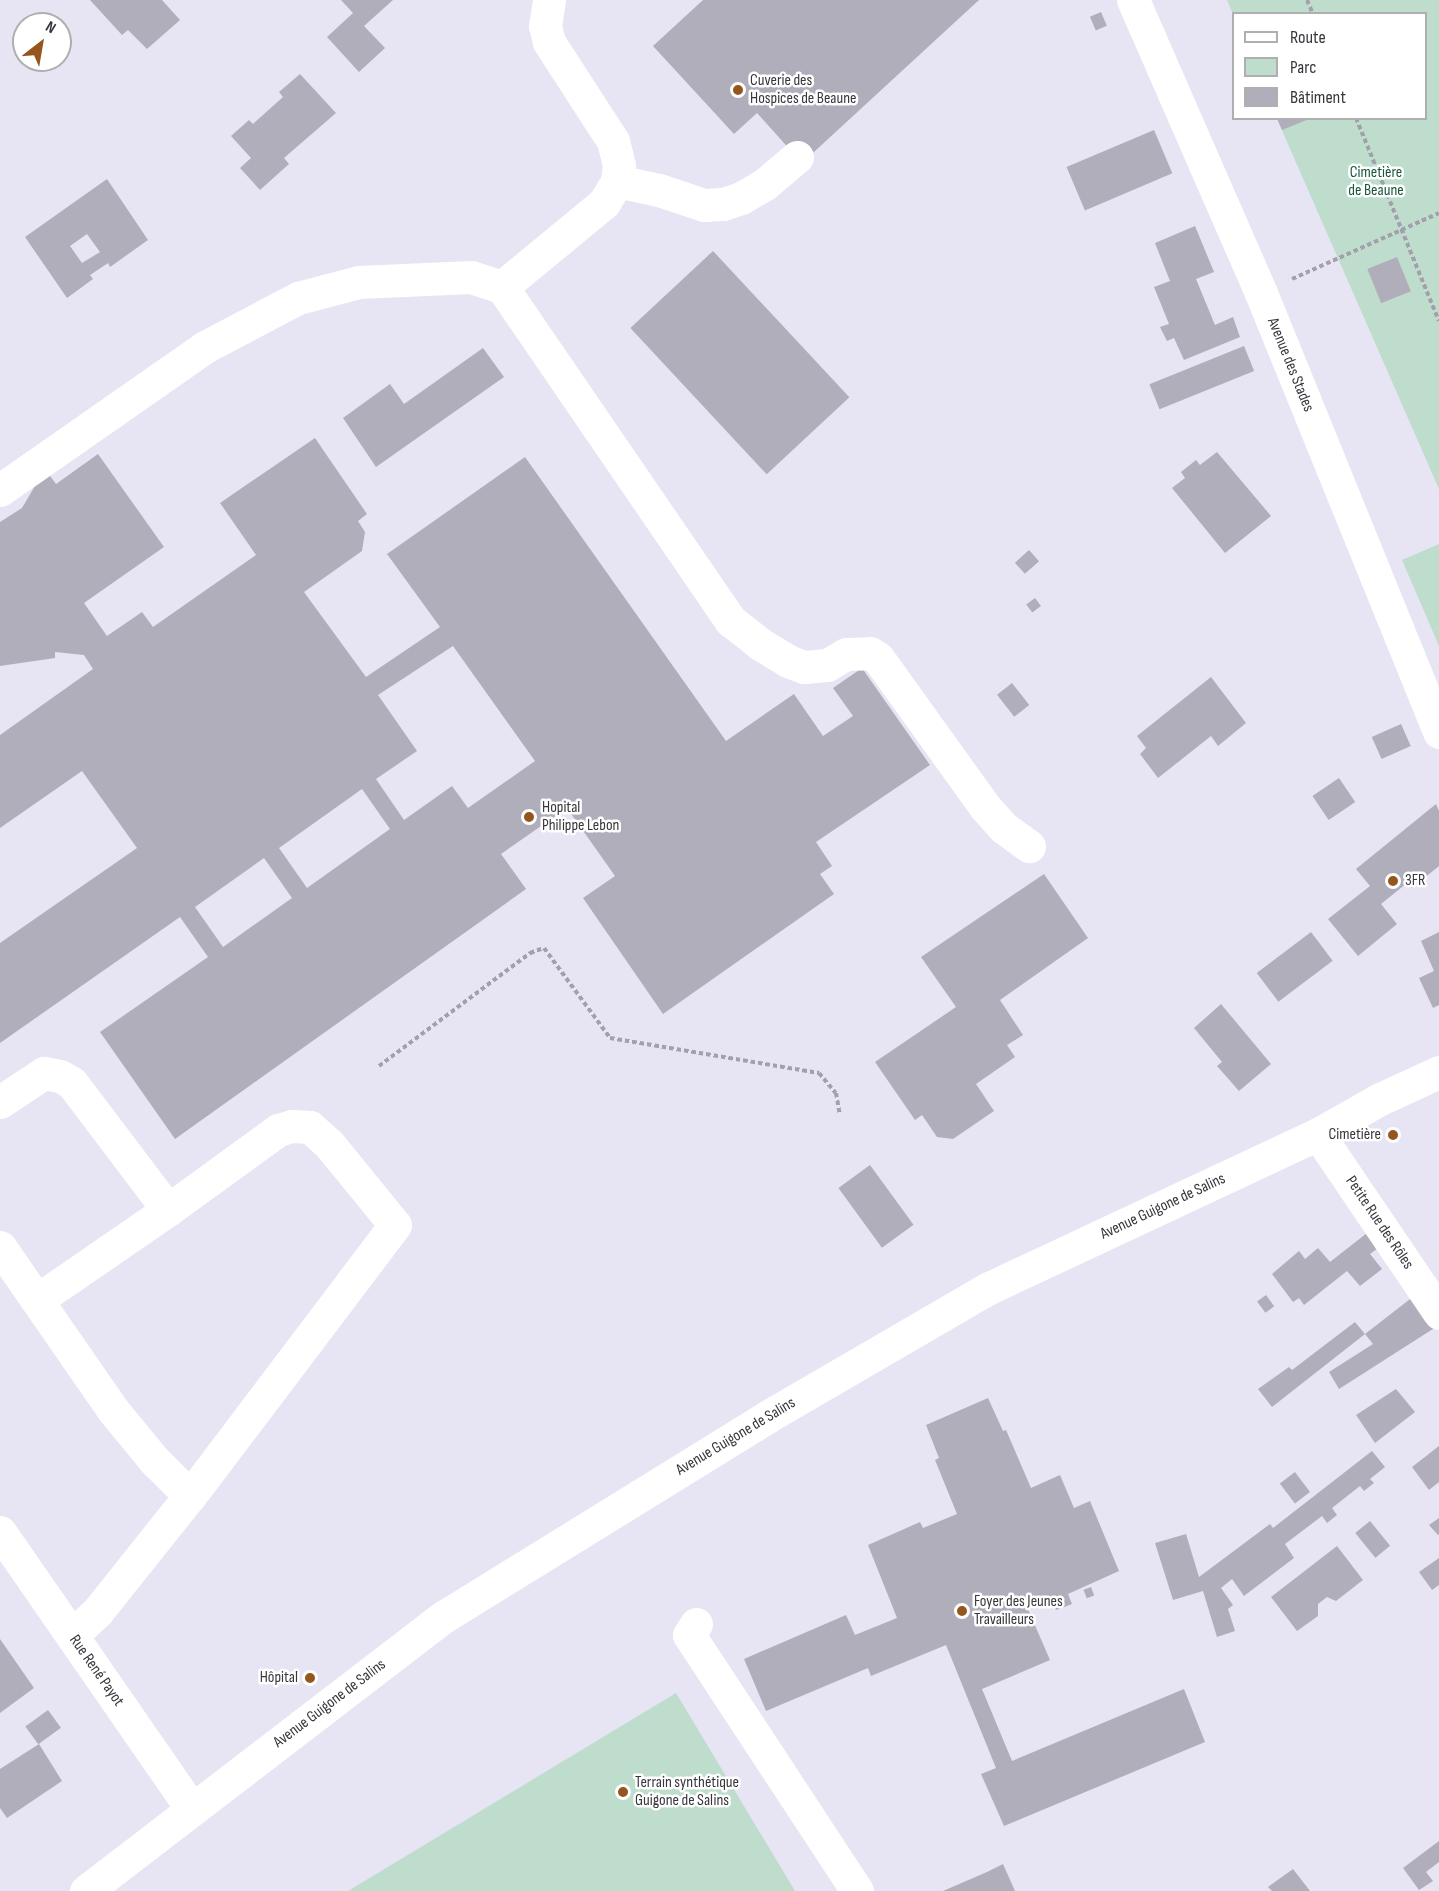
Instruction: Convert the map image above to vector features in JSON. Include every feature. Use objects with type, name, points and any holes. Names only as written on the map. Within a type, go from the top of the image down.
[{"type":"street","points":[[502,287],[604,203],[617,181],[619,165],[613,141],[549,42],[545,27],[549,0]]},
{"type":"street","name":"Avenue des Stades","points":[[1133,0],[1261,293],[1439,732]]},
{"type":"street","points":[[617,181],[659,190],[704,205],[723,204],[741,198],[765,184],[797,157]]},
{"type":"street","points":[[0,490],[205,346],[298,298],[359,282],[408,277],[471,276],[502,287],[731,621],[760,644],[788,661],[804,666],[827,665],[846,654],[870,653],[878,658],[985,807],[1004,828],[1029,846]]},
{"type":"street","name":"Avenue Guigone de Salins","points":[[86,1891],[445,1616],[766,1417],[987,1289],[1318,1134],[1378,1100],[1439,1072]]},
{"type":"street","points":[[0,1102],[44,1073],[60,1076],[72,1083],[168,1210]]},
{"type":"street","points":[[37,1300],[168,1210],[278,1130],[292,1126],[310,1127],[329,1144],[395,1225],[190,1496],[97,1612],[72,1635]]},
{"type":"street","name":"Petite Rue des Rôles","points":[[1318,1134],[1439,1313]]},
{"type":"street","points":[[0,1247],[112,1409],[154,1460],[190,1496]]},
{"type":"street","name":"Rue René Payot","points":[[0,1532],[192,1809]]},
{"type":"street","points":[[696,1624],[689,1635],[857,1891]]},
{"type":"path","points":[[1357,120],[1439,321]]},
{"type":"path","points":[[1261,293],[1439,213]]},
{"type":"path","points":[[379,1066],[530,953],[544,948],[610,1038],[819,1073],[836,1094],[840,1114]]},
{"type":"green space","name":"Cimetière de Beaune","points":[[1227,0],[1439,0],[1439,489],[1277,120],[1427,120],[1427,12],[1232,12]]},
{"type":"green space","points":[[1439,544],[1439,646],[1402,560]]},
{"type":"green space","name":"Terrain synthétique Guigone de Salins","points":[[676,1693],[795,1891],[348,1891]]},
{"type":"building","points":[[90,0],[162,0],[180,20],[147,49],[128,30],[122,35]]},
{"type":"building","points":[[341,0],[393,0],[364,26],[385,48],[359,72],[327,37],[353,13]]},
{"type":"building","points":[[703,0],[979,0],[802,163],[757,113],[734,134],[653,46]]},
{"type":"building","points":[[1101,12],[1107,26],[1096,30],[1090,17]]},
{"type":"building","points":[[300,74],[336,113],[284,158],[289,164],[260,190],[240,168],[251,158],[231,136],[249,120],[253,124],[283,97],[279,92]]},
{"type":"building","points":[[1278,120],[1307,120],[1282,130]]},
{"type":"building","points":[[1154,130],[1172,173],[1085,210],[1067,167]]},
{"type":"building","points":[[107,179],[148,240],[110,267],[108,263],[90,275],[93,279],[67,298],[25,237]],"holes":[[[87,234],[100,252],[82,263],[70,246]]]},
{"type":"building","points":[[1195,226],[1214,272],[1196,279],[1215,325],[1233,317],[1240,337],[1184,360],[1174,338],[1167,341],[1160,327],[1169,324],[1154,287],[1170,281],[1155,243]]},
{"type":"building","points":[[713,251],[849,397],[767,474],[630,328]]},
{"type":"building","points":[[1397,257],[1411,291],[1381,303],[1367,269]]},
{"type":"building","points":[[1244,346],[1254,371],[1160,409],[1149,384]]},
{"type":"building","points":[[483,348],[504,377],[376,467],[343,418],[390,384],[404,404]]},
{"type":"building","points":[[315,438],[367,514],[358,521],[365,532],[362,551],[304,592],[366,677],[440,627],[387,554],[525,457],[726,741],[794,694],[823,736],[853,716],[833,688],[862,668],[930,765],[816,842],[832,866],[820,874],[834,894],[663,1014],[583,898],[615,876],[567,808],[501,854],[526,889],[175,1139],[100,1032],[208,957],[180,917],[0,1043],[0,943],[137,848],[82,771],[0,828],[0,735],[93,669],[84,655],[55,652],[55,658],[0,666],[0,522],[22,508],[45,469],[56,484],[98,454],[164,547],[84,603],[107,636],[142,612],[153,627],[256,555],[220,503]],"holes":[[[453,646],[535,761],[468,808],[452,786],[404,820],[376,779],[417,751],[378,695]],[[362,789],[390,829],[307,888],[279,848]],[[264,858],[292,898],[223,947],[195,907]]]},
{"type":"building","points":[[1217,452],[1271,516],[1225,553],[1172,488],[1185,478],[1181,472],[1196,460],[1200,465]]},
{"type":"building","points":[[1029,550],[1039,561],[1025,574],[1015,563]]},
{"type":"building","points":[[1035,598],[1041,606],[1032,613],[1026,605]]},
{"type":"building","points":[[1211,677],[1246,723],[1218,746],[1211,736],[1158,778],[1140,754],[1146,748],[1137,736]]},
{"type":"building","points":[[1012,683],[1029,705],[1014,717],[997,695]]},
{"type":"building","points":[[1401,724],[1411,746],[1382,759],[1372,737]]},
{"type":"building","points":[[1339,778],[1355,802],[1329,820],[1312,796]]},
{"type":"building","points":[[1436,804],[1439,811],[1439,866],[1412,888],[1407,883],[1381,904],[1397,924],[1358,956],[1328,919],[1370,886],[1356,869]]},
{"type":"building","points":[[1044,874],[1088,938],[1000,1000],[1023,1035],[1007,1045],[1015,1057],[976,1084],[994,1111],[953,1139],[937,1137],[922,1115],[915,1120],[875,1062],[956,1007],[921,957]]},
{"type":"building","points":[[1311,932],[1333,961],[1278,1002],[1257,973]]},
{"type":"building","points":[[1439,932],[1439,1005],[1433,1008],[1419,978],[1434,971],[1421,941]]},
{"type":"building","points":[[1221,1004],[1271,1064],[1239,1091],[1217,1066],[1222,1062],[1194,1028]]},
{"type":"building","points":[[870,1165],[913,1225],[882,1248],[838,1188]]},
{"type":"building","points":[[1367,1233],[1378,1248],[1370,1254],[1382,1269],[1360,1286],[1347,1271],[1304,1305],[1299,1298],[1293,1302],[1272,1274],[1299,1251],[1305,1259],[1318,1248],[1330,1262]]},
{"type":"building","points":[[1266,1295],[1274,1306],[1265,1313],[1257,1301]]},
{"type":"building","points":[[1414,1296],[1436,1327],[1339,1389],[1329,1372],[1373,1344],[1365,1334]]},
{"type":"building","points":[[1355,1322],[1365,1334],[1272,1407],[1258,1389],[1289,1367],[1292,1370]]},
{"type":"building","points":[[1396,1389],[1415,1412],[1375,1443],[1356,1415]]},
{"type":"building","name":"Foyer des Jeunes Travailleurs","points":[[988,1398],[1003,1431],[1006,1430],[1031,1488],[1060,1475],[1074,1508],[1090,1501],[1119,1571],[1068,1594],[1072,1604],[1056,1610],[1052,1600],[1047,1603],[1046,1599],[1027,1607],[1050,1660],[982,1689],[1012,1761],[1184,1689],[1205,1742],[1004,1826],[981,1774],[996,1768],[946,1645],[871,1676],[868,1668],[766,1711],[744,1659],[846,1615],[855,1635],[897,1618],[868,1545],[920,1522],[923,1528],[957,1514],[935,1460],[939,1458],[926,1425]]},
{"type":"building","points":[[1439,1446],[1439,1482],[1429,1490],[1412,1467]]},
{"type":"building","points":[[1372,1451],[1385,1467],[1370,1479],[1374,1483],[1364,1491],[1360,1486],[1332,1508],[1337,1515],[1327,1523],[1322,1516],[1285,1544],[1294,1558],[1244,1596],[1232,1579],[1221,1588],[1233,1605],[1228,1609],[1235,1631],[1217,1637],[1203,1591],[1173,1600],[1155,1543],[1186,1534],[1199,1577],[1270,1524],[1273,1528]]},
{"type":"building","points":[[1295,1472],[1310,1492],[1295,1503],[1280,1483]]},
{"type":"building","points":[[1439,1518],[1439,1534],[1438,1535],[1429,1525]]},
{"type":"building","points":[[1370,1521],[1390,1546],[1375,1558],[1355,1533]]},
{"type":"building","points":[[1337,1546],[1363,1580],[1336,1601],[1327,1597],[1318,1604],[1318,1616],[1297,1631],[1271,1597]]},
{"type":"building","points":[[1439,1558],[1439,1585],[1432,1590],[1419,1572]]},
{"type":"building","points":[[1091,1587],[1094,1595],[1087,1598],[1084,1590]]},
{"type":"building","points":[[0,1639],[34,1688],[0,1713]]},
{"type":"building","points":[[48,1710],[61,1728],[38,1744],[25,1726]]},
{"type":"building","points":[[39,1744],[62,1781],[7,1818],[0,1808],[0,1769]]},
{"type":"building","points":[[1439,1841],[1439,1862],[1426,1872],[1433,1881],[1419,1890],[1403,1868]]},
{"type":"building","points":[[1003,1864],[1015,1891],[943,1891],[987,1872]]},
{"type":"building","points":[[1293,1869],[1310,1891],[1272,1891],[1268,1887]]},
{"type":"place","name":"Cuverie des Hospices de Beaune","points":[[738,90]]},
{"type":"place","name":"Hopital Philippe Lebon","points":[[529,817]]},
{"type":"place","name":"3FR","points":[[1393,881]]},
{"type":"place","name":"Cimetière","points":[[1393,1135]]},
{"type":"place","name":"Foyer des Jeunes Travailleurs","points":[[962,1611]]},
{"type":"place","name":"Hôpital","points":[[310,1678]]},
{"type":"place","name":"Terrain synthétique Guigone de Salins","points":[[623,1792]]}]
